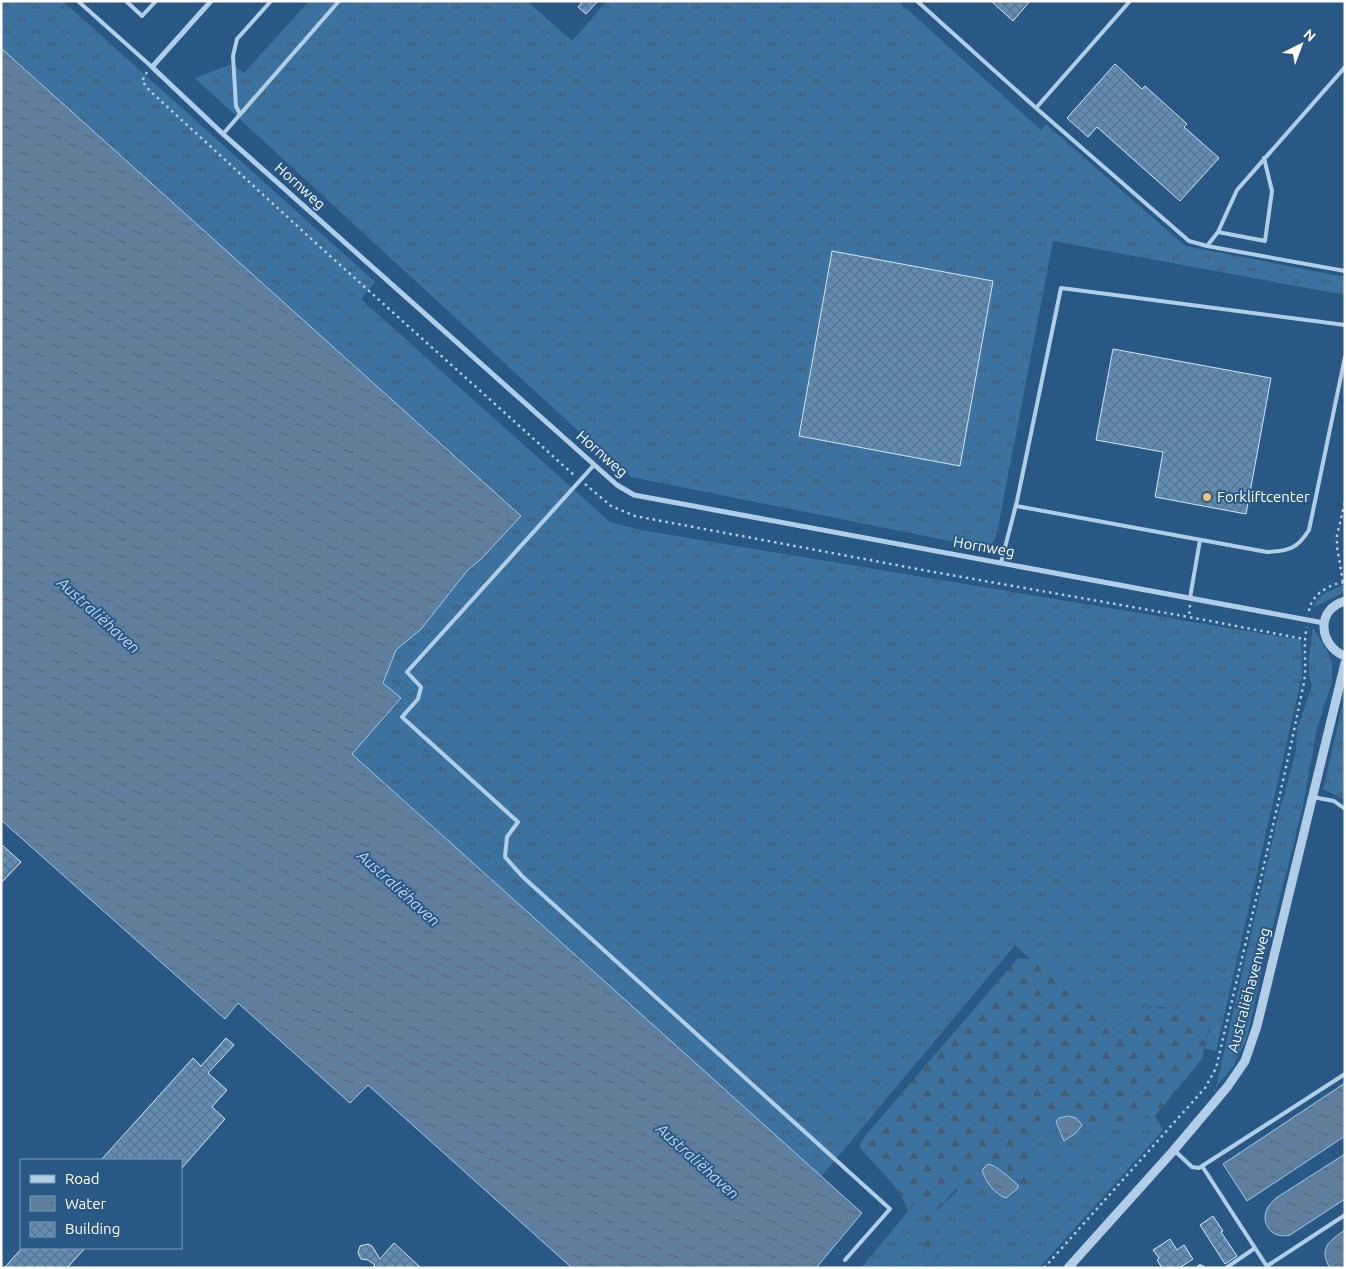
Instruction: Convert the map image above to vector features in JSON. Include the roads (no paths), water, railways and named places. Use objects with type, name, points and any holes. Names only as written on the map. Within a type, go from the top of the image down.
[{"type":"street","points":[[152,67],[211,1]]},
{"type":"street","name":"Hornweg","points":[[152,67],[223,134],[617,486],[634,495],[1324,623]]},
{"type":"street","points":[[1345,601],[1333,607],[1327,614],[1324,623],[1326,640],[1331,648],[1338,654],[1345,656]]},
{"type":"street","name":"Australiëhavenweg","points":[[1068,1268],[1174,1150],[1228,1086],[1245,1061],[1257,1026],[1345,663]]},
{"type":"lane","name":"Hornweg","points":[[78,1],[152,67]]},
{"type":"lane","points":[[126,1],[142,16],[156,1]]},
{"type":"lane","points":[[240,114],[236,106],[234,50],[238,39],[271,1]]},
{"type":"lane","points":[[223,134],[339,1]]},
{"type":"lane","points":[[917,1],[1189,241],[1207,246],[1345,271]]},
{"type":"lane","points":[[1036,108],[1130,1]]},
{"type":"lane","points":[[1207,246],[1218,232],[1237,190],[1345,67]]},
{"type":"lane","points":[[1218,232],[1265,240],[1272,192],[1264,158]]},
{"type":"lane","points":[[1000,563],[1016,506],[1061,288],[1345,325]]},
{"type":"lane","points":[[1016,506],[1267,552],[1284,551],[1296,547],[1308,530],[1345,357]]},
{"type":"lane","points":[[594,465],[407,672],[421,687],[418,699],[402,717],[518,822],[507,837],[505,857],[523,877],[890,1210],[845,1260]]},
{"type":"lane","points":[[1190,598],[1200,540]]},
{"type":"lane","points":[[1313,796],[1334,801],[1345,809]]},
{"type":"lane","points":[[1174,1150],[1192,1167],[1200,1168],[1345,1074]]},
{"type":"lane","points":[[1202,1166],[1268,1267],[1345,1215]]},
{"type":"lane","points":[[1226,1268],[1256,1248]]},
{"type":"lane","points":[[1198,1268],[1200,1266],[1204,1268]]},
{"type":"water","name":"Australiëhaven","points":[[1,48],[521,516],[482,558],[467,571],[421,629],[396,650],[383,683],[401,698],[352,754],[862,1213],[816,1268],[572,1268],[368,1085],[350,1103],[238,1003],[225,1019],[1,820]]},
{"type":"water","points":[[1345,1083],[1345,1136],[1247,1201],[1223,1164]]},
{"type":"water","points":[[1068,1116],[1076,1118],[1082,1125],[1076,1133],[1064,1141],[1056,1122],[1059,1118]]},
{"type":"water","points":[[1345,1154],[1345,1199],[1290,1235],[1284,1236],[1273,1233],[1266,1224],[1265,1219],[1268,1207],[1276,1198]]},
{"type":"water","points":[[988,1164],[1000,1170],[1018,1185],[1018,1188],[1006,1198],[994,1191],[986,1179],[982,1170]]},
{"type":"water","points":[[1345,1230],[1345,1268],[1330,1268],[1325,1251],[1330,1242]]},
{"type":"place","name":"Forkliftcenter","points":[[1207,497]]}]
